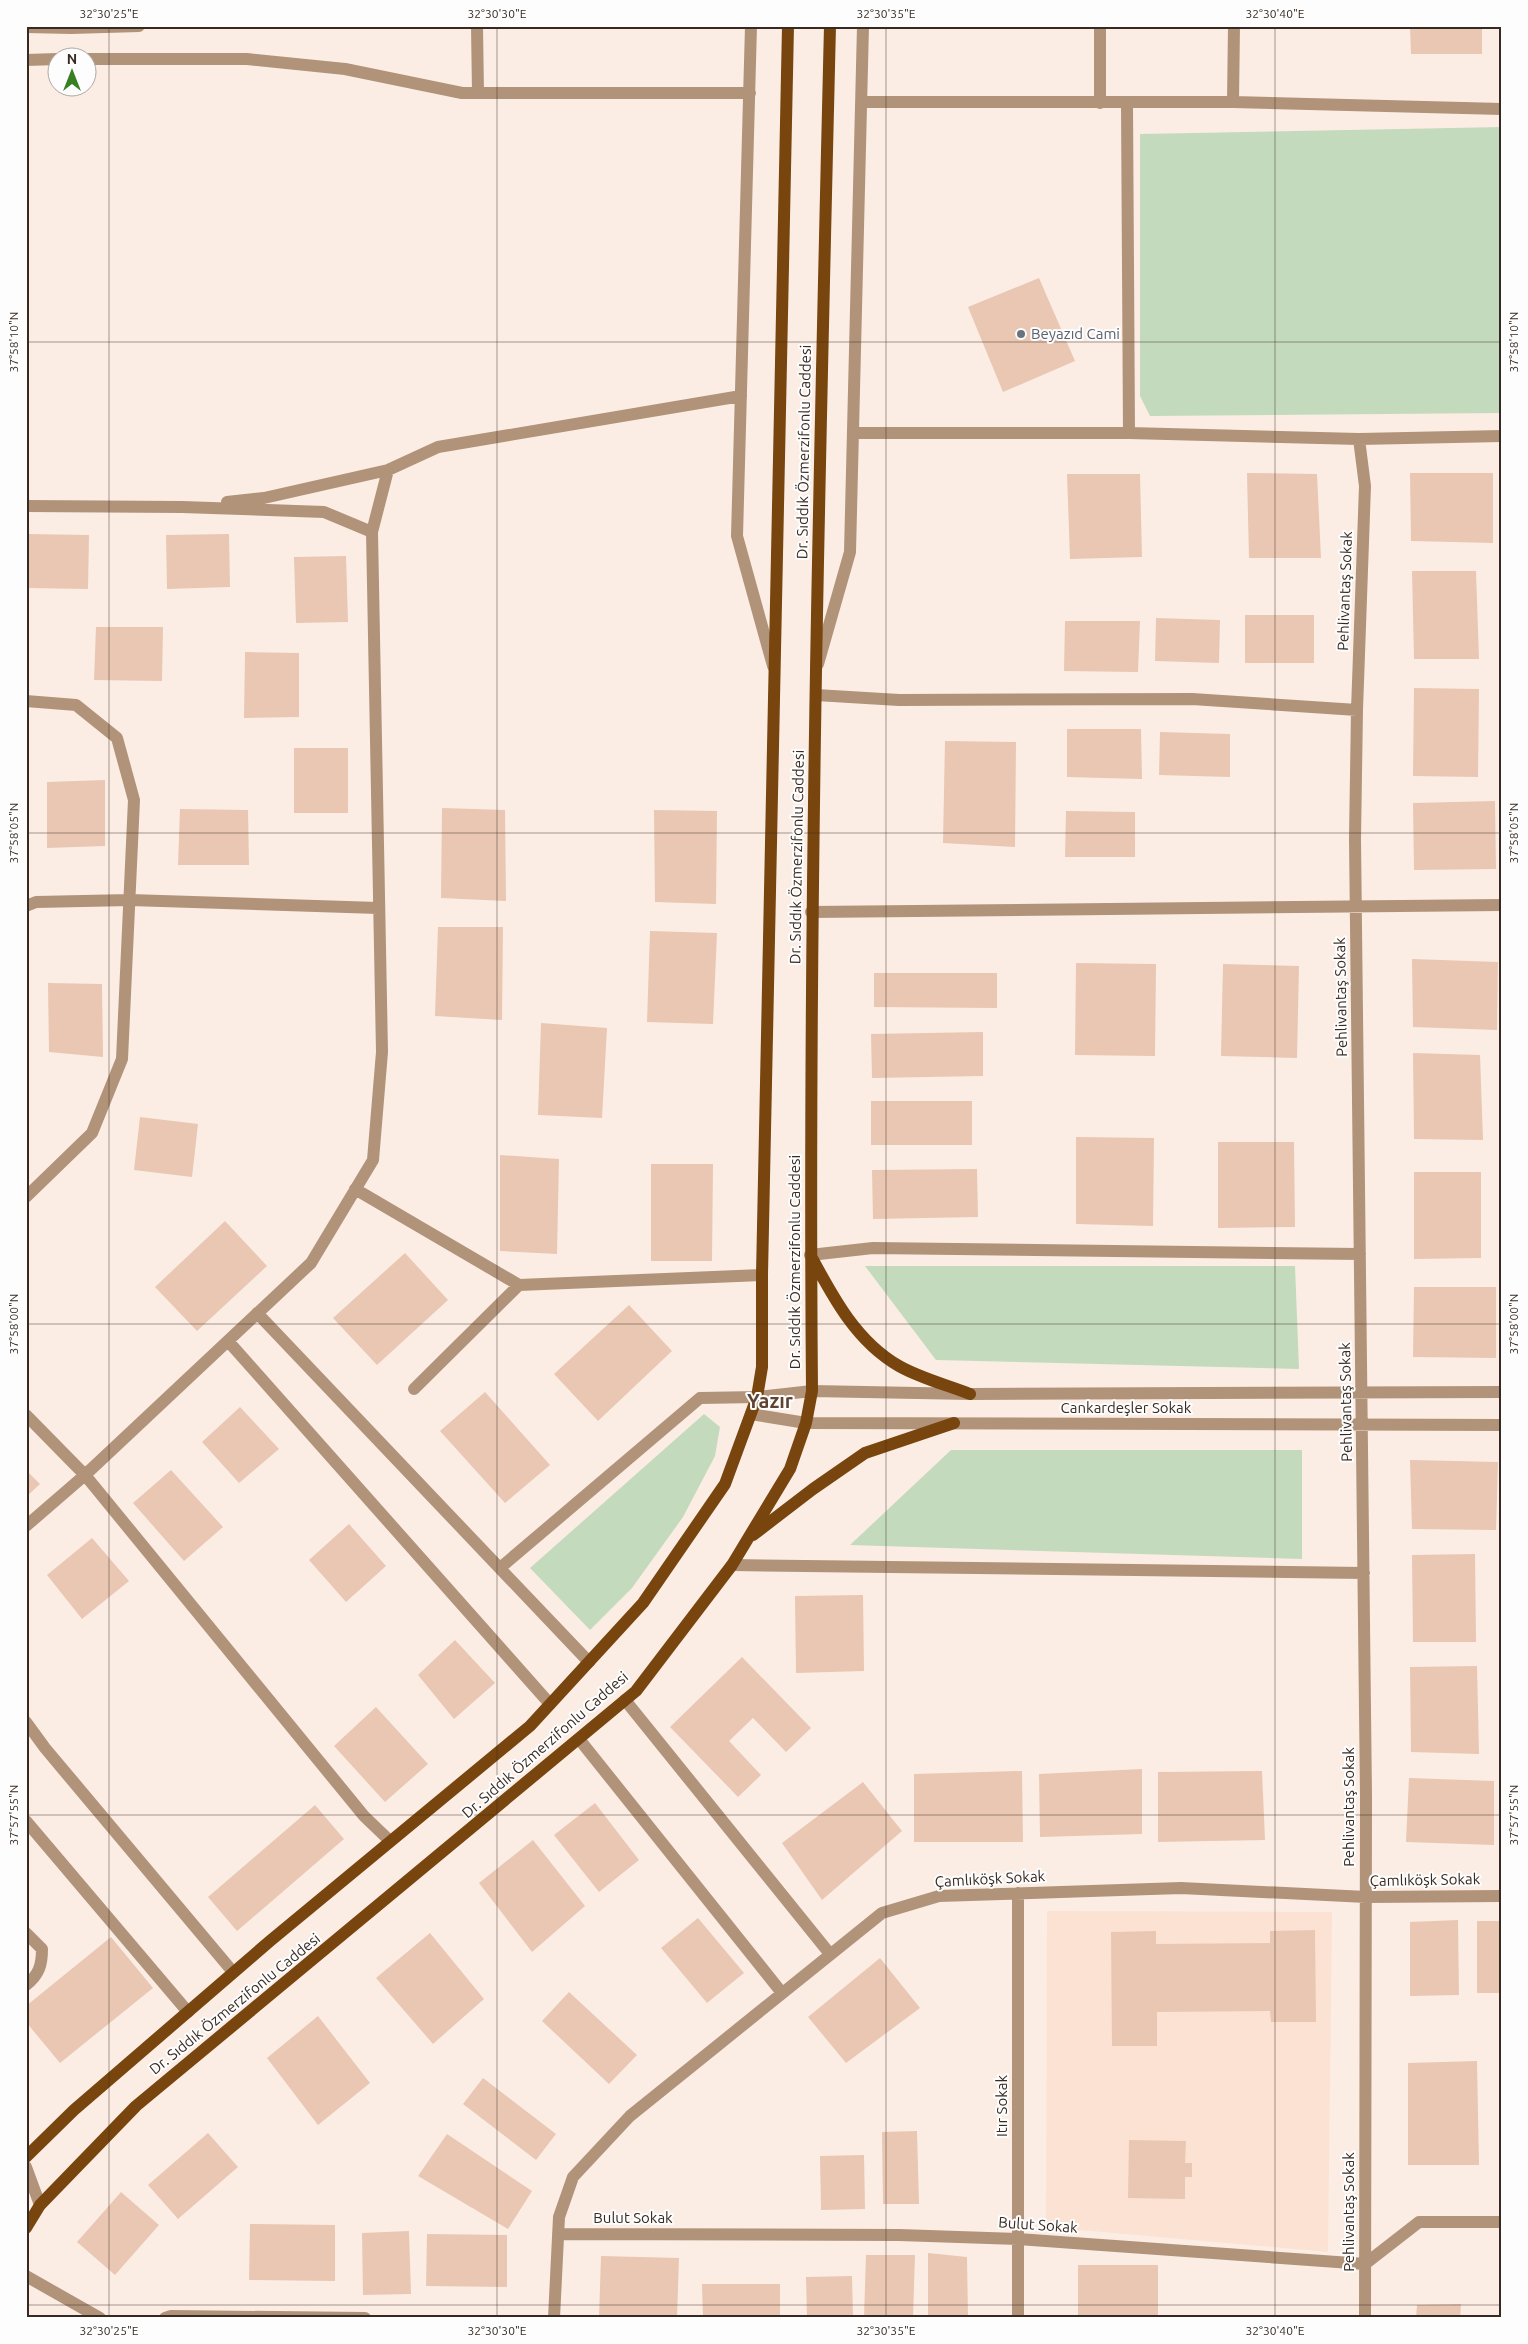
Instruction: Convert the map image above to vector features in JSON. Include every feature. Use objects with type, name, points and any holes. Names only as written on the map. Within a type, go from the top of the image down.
[{"type":"main road","name":"Dr. Sıddık Özmerzifonlu Caddesi","points":[[26,2157],[74,2110],[234,1972],[530,1726],[643,1603],[725,1484],[751,1414],[757,1397],[762,1367],[762,1276],[788,26]]},
{"type":"main road","name":"Dr. Sıddık Özmerzifonlu Caddesi","points":[[26,2228],[40,2205],[136,2106],[636,1692],[732,1565],[790,1470],[806,1423],[812,1391],[810,1255],[811,912],[830,26]]},
{"type":"main road","points":[[810,1255],[830,1293],[864,1339],[900,1366],[970,1394]]},
{"type":"main road","points":[[747,1540],[813,1489],[865,1453],[954,1423]]},
{"type":"street","points":[[26,27],[139,26]]},
{"type":"street","points":[[477,26],[478,93]]},
{"type":"street","points":[[752,26],[737,536],[775,673]]},
{"type":"street","points":[[816,671],[850,552],[863,26]]},
{"type":"street","points":[[1100,26],[1100,104]]},
{"type":"street","points":[[1233,102],[1234,26]]},
{"type":"street","points":[[98,59],[247,59],[345,69],[462,93],[750,92]]},
{"type":"street","points":[[26,60],[48,60]]},
{"type":"street","points":[[861,102],[1100,104],[1233,102],[1502,109]]},
{"type":"street","points":[[1127,104],[1129,433]]},
{"type":"street","points":[[182,507],[264,498],[388,470],[438,447],[741,396]]},
{"type":"street","points":[[853,433],[1129,433],[1359,438],[1502,436]]},
{"type":"street","name":"Pehlivantaş Sokak","points":[[1359,438],[1365,486],[1356,710],[1356,906],[1366,1898],[1365,2318]]},
{"type":"street","points":[[26,1526],[85,1475],[311,1263],[373,1160],[382,1052],[372,532],[388,470]]},
{"type":"street","points":[[26,506],[182,507],[324,512],[372,532]]},
{"type":"street","points":[[816,695],[899,700],[1192,699],[1356,710]]},
{"type":"street","points":[[26,701],[76,705],[117,738],[134,800],[122,1059],[92,1133],[26,1197]]},
{"type":"street","points":[[26,906],[36,902],[130,900],[378,908]]},
{"type":"street","points":[[811,912],[1502,905]]},
{"type":"street","points":[[355,1189],[519,1285],[762,1276]]},
{"type":"street","points":[[810,1255],[873,1248],[1360,1254]]},
{"type":"street","points":[[414,1389],[519,1285]]},
{"type":"street","points":[[257,1313],[589,1662]]},
{"type":"street","points":[[228,1341],[550,1704]]},
{"type":"street","name":"Cankardeşler Sokak","points":[[500,1568],[700,1398],[757,1397],[812,1391],[970,1394],[1362,1391],[1502,1392]]},
{"type":"street","name":"Cankardeşler Sokak","points":[[751,1414],[806,1423],[1502,1425]]},
{"type":"street","points":[[26,1415],[85,1475],[364,1816],[390,1841]]},
{"type":"street","points":[[732,1565],[1364,1573]]},
{"type":"street","points":[[625,1700],[830,1954]]},
{"type":"street","points":[[26,1722],[45,1748],[234,1972]]},
{"type":"street","points":[[579,1739],[782,1993]]},
{"type":"street","points":[[26,1821],[188,2012]]},
{"type":"street","name":"Çamlıköşk Sokak","points":[[554,2318],[559,2217],[573,2177],[630,2116],[882,1913],[938,1896],[1181,1888],[1366,1898],[1502,1896]]},
{"type":"street","name":"Itır Sokak","points":[[1018,1893],[1018,2318]]},
{"type":"street","points":[[26,1933],[42,1949],[42,1964],[36,1978],[26,1985]]},
{"type":"street","points":[[26,2168],[40,2205]]},
{"type":"street","points":[[1366,2264],[1420,2222],[1502,2222]]},
{"type":"street","name":"Bulut Sokak","points":[[558,2234],[899,2235],[1018,2239],[1366,2264]]},
{"type":"street","points":[[26,2276],[100,2318]]},
{"type":"street","points":[[164,2318],[171,2316],[365,2318]]},
{"type":"shaded area","points":[[1047,1911],[1332,1912],[1328,2252],[1046,2227]]},
{"type":"green space","points":[[1502,127],[1502,413],[1150,416],[1140,396],[1140,134]]},
{"type":"green space","points":[[865,1266],[1295,1266],[1299,1369],[936,1360]]},
{"type":"green space","points":[[704,1414],[720,1427],[715,1456],[683,1517],[632,1588],[590,1630],[530,1568]]},
{"type":"green space","points":[[951,1450],[1302,1450],[1302,1559],[850,1545]]},
{"type":"building","points":[[1410,26],[1482,26],[1482,54],[1411,54]]},
{"type":"building","name":"Beyazıd Cami","points":[[1039,278],[1075,361],[1003,392],[968,307]]},
{"type":"building","points":[[1247,473],[1317,474],[1321,558],[1249,558]]},
{"type":"building","points":[[1410,473],[1493,473],[1493,543],[1411,541]]},
{"type":"building","points":[[1067,474],[1140,474],[1142,557],[1070,559]]},
{"type":"building","points":[[29,534],[89,535],[88,589],[28,588]]},
{"type":"building","points":[[229,534],[230,587],[167,589],[166,535]]},
{"type":"building","points":[[346,556],[348,622],[296,623],[294,557]]},
{"type":"building","points":[[1412,571],[1476,571],[1479,659],[1414,659]]},
{"type":"building","points":[[1245,615],[1314,615],[1314,663],[1245,663]]},
{"type":"building","points":[[1156,618],[1220,620],[1219,663],[1155,661]]},
{"type":"building","points":[[1065,621],[1140,621],[1138,672],[1064,671]]},
{"type":"building","points":[[96,627],[163,627],[162,681],[94,680]]},
{"type":"building","points":[[245,652],[299,653],[299,717],[244,718]]},
{"type":"building","points":[[1414,688],[1479,689],[1478,777],[1413,776]]},
{"type":"building","points":[[1067,729],[1141,729],[1142,779],[1067,777]]},
{"type":"building","points":[[1160,732],[1230,734],[1230,777],[1159,775]]},
{"type":"building","points":[[945,741],[1016,742],[1015,847],[943,843]]},
{"type":"building","points":[[294,748],[348,748],[348,813],[294,813]]},
{"type":"building","points":[[105,780],[105,846],[47,848],[47,782]]},
{"type":"building","points":[[1495,801],[1496,869],[1414,870],[1413,803]]},
{"type":"building","points":[[442,808],[505,810],[506,901],[441,898]]},
{"type":"building","points":[[180,809],[248,810],[249,865],[178,865]]},
{"type":"building","points":[[654,810],[717,811],[716,904],[655,902]]},
{"type":"building","points":[[1066,811],[1135,812],[1135,857],[1065,857]]},
{"type":"building","points":[[438,927],[503,927],[502,1020],[435,1016]]},
{"type":"building","points":[[650,931],[717,933],[713,1024],[647,1022]]},
{"type":"building","points":[[1412,959],[1498,962],[1497,1030],[1413,1027]]},
{"type":"building","points":[[1076,963],[1156,964],[1155,1056],[1075,1055]]},
{"type":"building","points":[[1223,964],[1299,966],[1297,1058],[1221,1056]]},
{"type":"building","points":[[874,973],[997,973],[997,1008],[874,1007]]},
{"type":"building","points":[[48,983],[102,984],[103,1057],[49,1052]]},
{"type":"building","points":[[541,1023],[607,1028],[602,1118],[538,1115]]},
{"type":"building","points":[[983,1032],[983,1076],[872,1078],[871,1034]]},
{"type":"building","points":[[1413,1053],[1480,1055],[1483,1140],[1414,1139]]},
{"type":"building","points":[[871,1101],[972,1101],[972,1145],[871,1145]]},
{"type":"building","points":[[140,1117],[198,1124],[192,1177],[134,1170]]},
{"type":"building","points":[[1076,1137],[1154,1138],[1153,1226],[1076,1224]]},
{"type":"building","points":[[1218,1142],[1294,1142],[1295,1227],[1218,1228]]},
{"type":"building","points":[[500,1155],[559,1159],[557,1254],[500,1251]]},
{"type":"building","points":[[651,1164],[713,1164],[712,1261],[651,1261]]},
{"type":"building","points":[[977,1169],[978,1217],[873,1219],[872,1170]]},
{"type":"building","points":[[1414,1172],[1481,1172],[1481,1258],[1414,1259]]},
{"type":"building","points":[[225,1221],[267,1266],[197,1331],[155,1287]]},
{"type":"building","points":[[405,1253],[448,1300],[377,1365],[333,1318]]},
{"type":"building","points":[[1414,1287],[1496,1287],[1496,1358],[1413,1357]]},
{"type":"building","points":[[629,1305],[672,1351],[598,1421],[554,1374]]},
{"type":"building","points":[[485,1392],[550,1465],[505,1503],[440,1431]]},
{"type":"building","points":[[240,1407],[279,1449],[239,1483],[202,1442]]},
{"type":"building","points":[[1410,1460],[1498,1462],[1496,1530],[1412,1529]]},
{"type":"building","points":[[26,1470],[40,1484],[26,1497]]},
{"type":"building","points":[[171,1470],[223,1527],[184,1561],[133,1503]]},
{"type":"building","points":[[349,1524],[386,1566],[346,1602],[309,1560]]},
{"type":"building","points":[[92,1538],[129,1581],[82,1619],[47,1575]]},
{"type":"building","points":[[1475,1554],[1476,1642],[1413,1642],[1412,1555]]},
{"type":"building","points":[[863,1595],[864,1671],[796,1673],[795,1596]]},
{"type":"building","points":[[455,1640],[495,1683],[454,1719],[418,1675]]},
{"type":"building","points":[[742,1657],[811,1728],[786,1752],[753,1718],[729,1741],[761,1775],[738,1797],[670,1727]]},
{"type":"building","points":[[1477,1666],[1479,1754],[1411,1752],[1410,1667]]},
{"type":"building","points":[[376,1707],[428,1764],[385,1802],[334,1746]]},
{"type":"building","points":[[1142,1769],[1142,1834],[1040,1837],[1039,1774]]},
{"type":"building","points":[[1022,1771],[1023,1842],[914,1842],[914,1774]]},
{"type":"building","points":[[1262,1771],[1265,1840],[1158,1842],[1158,1772]]},
{"type":"building","points":[[1409,1778],[1494,1781],[1494,1845],[1406,1842]]},
{"type":"building","points":[[863,1782],[902,1831],[822,1900],[782,1843]]},
{"type":"building","points":[[595,1803],[639,1860],[599,1892],[554,1835]]},
{"type":"building","points":[[315,1805],[344,1839],[237,1931],[208,1897]]},
{"type":"building","points":[[533,1840],[585,1906],[532,1952],[479,1883]]},
{"type":"building","points":[[698,1918],[744,1973],[707,2003],[661,1948]]},
{"type":"building","points":[[1458,1920],[1459,1995],[1410,1996],[1410,1922]]},
{"type":"building","points":[[1477,1921],[1502,1921],[1502,1993],[1477,1993]]},
{"type":"building","points":[[1315,1930],[1316,2022],[1271,2022],[1270,2011],[1157,2012],[1157,2046],[1112,2046],[1111,1932],[1156,1931],[1156,1944],[1270,1943],[1270,1931]]},
{"type":"building","points":[[430,1933],[484,1999],[433,2044],[376,1978]]},
{"type":"building","points":[[111,1937],[153,1988],[60,2063],[26,2022],[26,2006]]},
{"type":"building","points":[[880,1958],[920,2008],[846,2063],[808,2017]]},
{"type":"building","points":[[569,1992],[637,2055],[609,2084],[542,2021]]},
{"type":"building","points":[[318,2016],[370,2083],[318,2125],[267,2058]]},
{"type":"building","points":[[1477,2061],[1479,2165],[1408,2165],[1408,2063]]},
{"type":"building","points":[[483,2078],[556,2134],[536,2160],[463,2104]]},
{"type":"building","points":[[917,2131],[919,2204],[883,2204],[882,2132]]},
{"type":"building","points":[[208,2133],[238,2167],[178,2219],[148,2185]]},
{"type":"building","points":[[447,2134],[532,2191],[508,2229],[418,2176]]},
{"type":"building","points":[[1129,2140],[1186,2141],[1185,2163],[1192,2163],[1192,2177],[1185,2177],[1185,2199],[1128,2198]]},
{"type":"building","points":[[864,2155],[865,2209],[821,2210],[820,2156]]},
{"type":"building","points":[[121,2192],[159,2225],[115,2275],[77,2242]]},
{"type":"building","points":[[250,2224],[335,2225],[335,2281],[249,2280]]},
{"type":"building","points":[[409,2231],[411,2294],[363,2295],[362,2233]]},
{"type":"building","points":[[427,2234],[507,2235],[507,2287],[426,2286]]},
{"type":"building","points":[[928,2253],[967,2257],[968,2318],[928,2318]]},
{"type":"building","points":[[866,2255],[915,2255],[913,2318],[864,2318]]},
{"type":"building","points":[[601,2256],[679,2258],[677,2318],[599,2318]]},
{"type":"building","points":[[1078,2265],[1158,2265],[1158,2318],[1078,2318]]},
{"type":"building","points":[[852,2276],[853,2318],[807,2318],[806,2277]]},
{"type":"building","points":[[702,2284],[780,2284],[780,2318],[703,2318]]},
{"type":"building","points":[[1461,2304],[1460,2318],[1416,2318],[1417,2305]]},
{"type":"place","name":"Beyazıd Cami","points":[[1021,334]]},
{"type":"district","name":"Yazır","points":[[770,1401]]}]
